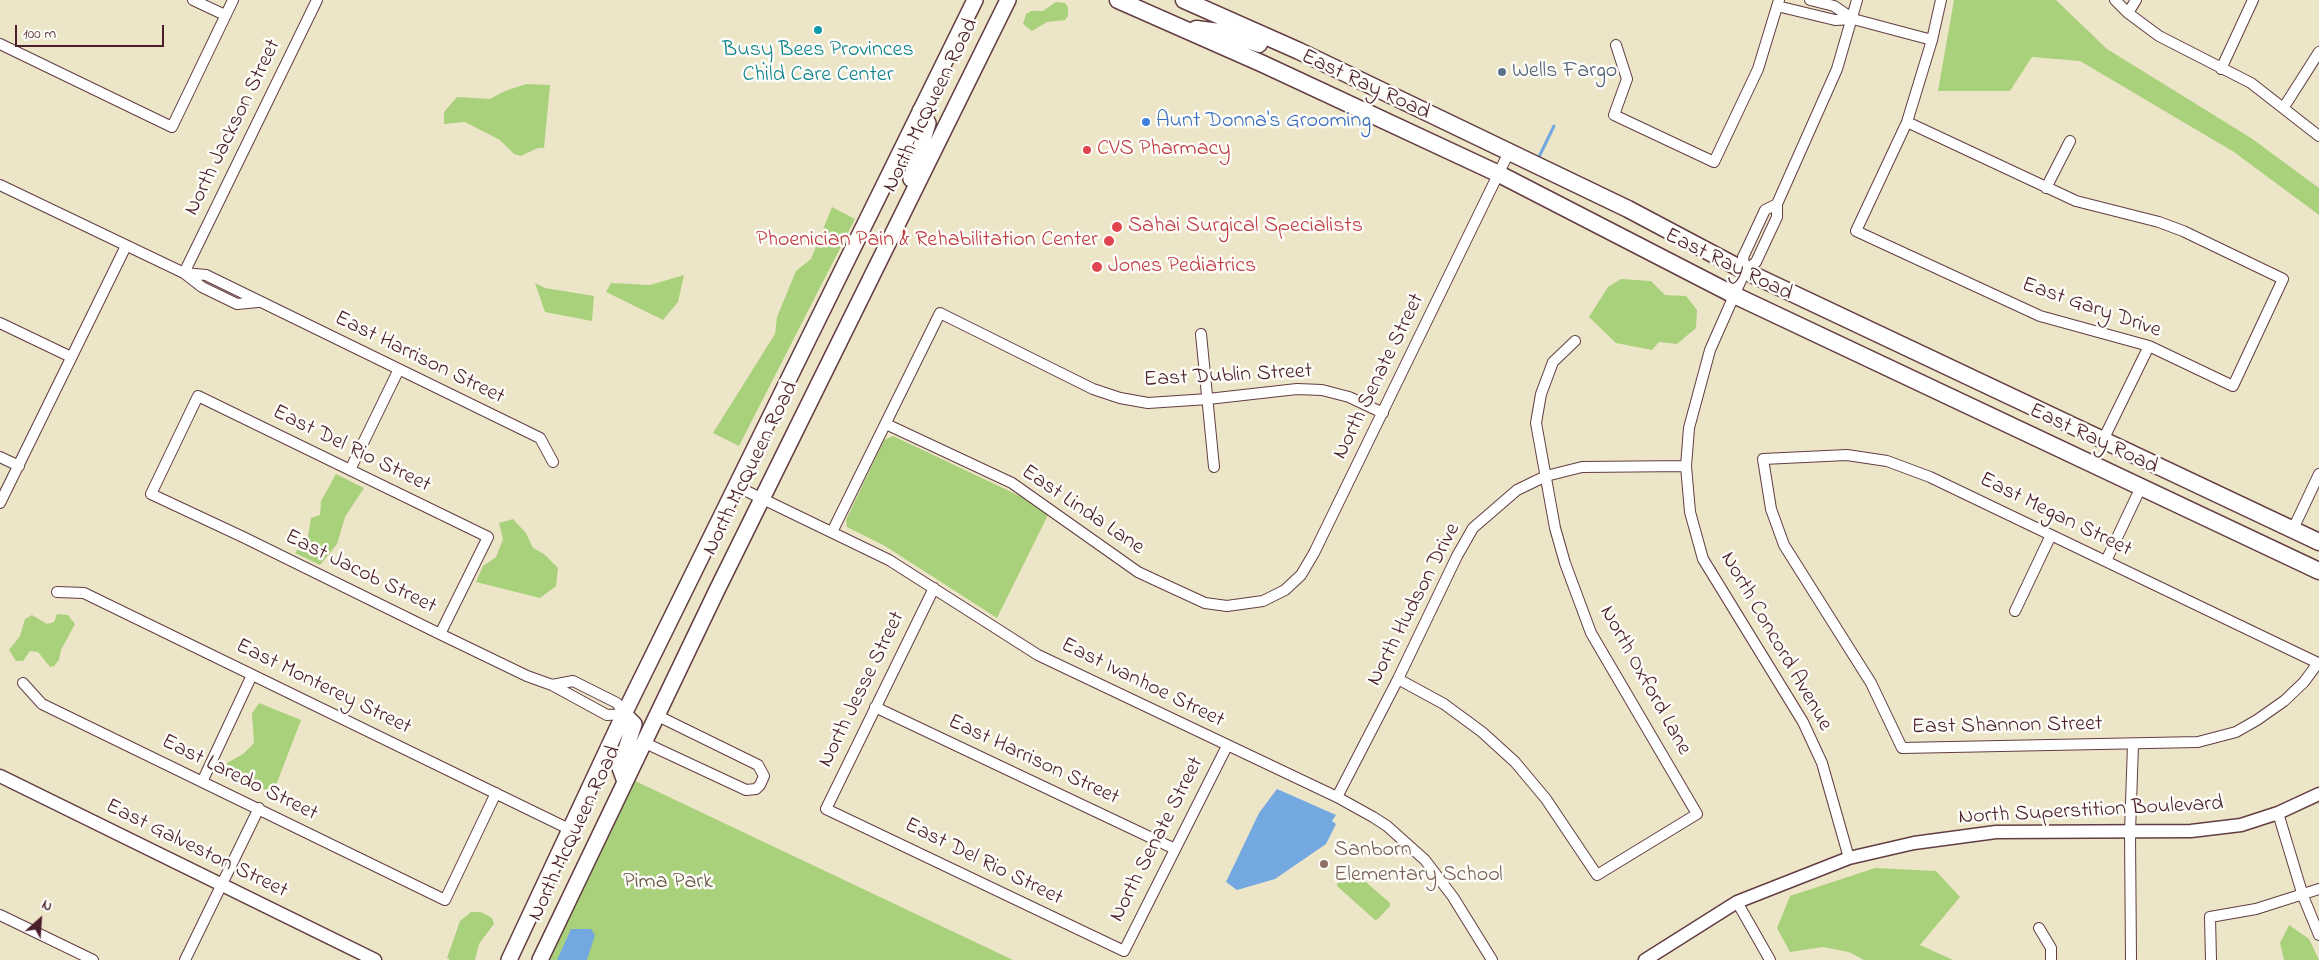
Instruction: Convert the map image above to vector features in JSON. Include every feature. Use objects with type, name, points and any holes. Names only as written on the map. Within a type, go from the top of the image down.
[{"type":"main road","name":"North McQueen Road","points":[[509,960],[624,714],[975,0]]},
{"type":"main road","name":"North McQueen Road","points":[[540,960],[643,742],[1008,0]]},
{"type":"main road","name":"East Ray Road","points":[[1118,0],[1271,67],[1499,174],[1734,295],[2319,572]]},
{"type":"main road","name":"East Ray Road","points":[[1184,0],[1299,51],[1628,209],[1745,271],[2319,542]]},
{"type":"main road","points":[[1180,28],[1227,32],[1286,54],[1294,54],[1299,51]]},
{"type":"main road","points":[[904,212],[909,183],[928,123],[920,111]]},
{"type":"main road","points":[[624,714],[634,724],[620,768],[621,775],[625,780]]},
{"type":"street","points":[[193,0],[225,16]]},
{"type":"street","points":[[0,44],[172,127],[233,0]]},
{"type":"street","name":"North Jackson Street","points":[[184,273],[317,0]]},
{"type":"street","points":[[1810,0],[1834,6],[1853,19]]},
{"type":"street","name":"North Concord Avenue","points":[[1848,858],[1822,762],[1803,722],[1703,559],[1690,512],[1686,466],[1688,428],[1695,400],[1710,350],[1745,271],[1743,257],[1765,210],[1777,204],[1830,86],[1853,19],[1857,0]]},
{"type":"street","points":[[1941,0],[1932,40],[1907,122],[2046,188],[2070,141]]},
{"type":"street","points":[[2115,0],[2128,13],[2158,36],[2251,83],[2319,136]]},
{"type":"street","points":[[2128,13],[2136,0]]},
{"type":"street","points":[[2221,69],[2253,0]]},
{"type":"street","points":[[1616,45],[1627,78],[1614,115],[1714,162],[1758,69],[1778,3],[1835,20],[1853,19],[1932,40]]},
{"type":"street","points":[[2284,107],[2319,52]]},
{"type":"street","name":"East Gary Drive","points":[[1907,122],[1856,231],[2040,316],[2149,346],[2234,386],[2283,279],[2183,231],[2159,222],[2076,201],[2046,188]]},
{"type":"street","name":"North Senate Street","points":[[1263,601],[1285,590],[1301,575],[1314,553],[1509,152]]},
{"type":"street","name":"East Harrison Street","points":[[0,185],[184,273],[206,275],[540,438],[553,462]]},
{"type":"street","points":[[0,503],[126,246]]},
{"type":"street","name":"East Dublin Street","points":[[886,424],[940,313],[1093,389],[1120,398],[1148,402],[1208,399],[1297,389],[1322,390],[1349,397],[1383,414]]},
{"type":"street","points":[[0,323],[72,358]]},
{"type":"street","points":[[1201,334],[1214,467]]},
{"type":"street","name":"North Oxford Lane","points":[[1398,679],[1444,704],[1482,732],[1515,762],[1546,799],[1597,875],[1698,814],[1591,633],[1565,563],[1555,528],[1536,423],[1541,394],[1553,362],[1575,341]]},
{"type":"street","points":[[2103,440],[2149,346]]},
{"type":"street","points":[[350,470],[399,369]]},
{"type":"street","name":"East Del Rio Street","points":[[151,494],[198,396],[488,536],[440,634]]},
{"type":"street","points":[[832,532],[886,424]]},
{"type":"street","name":"East Linda Lane","points":[[886,424],[1012,483],[1138,572],[1205,603],[1227,606],[1263,601]]},
{"type":"street","name":"East Megan Street","points":[[1762,459],[1848,455],[1887,461],[1930,477],[2318,663]]},
{"type":"street","points":[[0,457],[18,466]]},
{"type":"street","name":"East Shannon Street","points":[[1762,459],[1771,509],[1784,545],[1872,683],[1902,748],[2133,745],[2198,742],[2236,732],[2284,701],[2304,682],[2318,663]]},
{"type":"street","name":"North Hudson Drive","points":[[1338,797],[1398,679],[1457,556],[1473,528],[1517,490],[1546,476],[1582,467],[1686,466]]},
{"type":"street","points":[[2293,529],[2319,474]]},
{"type":"street","name":"East Ivanhoe Street","points":[[736,486],[889,560],[1038,655],[1338,797],[1387,826],[1425,860],[1453,897],[1492,960]]},
{"type":"street","points":[[2106,562],[2141,487]]},
{"type":"street","name":"East Jacob Street","points":[[151,494],[527,676],[552,685],[607,715],[624,714],[618,703],[573,681],[552,685]]},
{"type":"street","points":[[2015,611],[2051,535]]},
{"type":"street","name":"North Jesse Street","points":[[826,809],[934,588]]},
{"type":"street","name":"East Monterey Street","points":[[57,592],[84,593],[569,829]]},
{"type":"street","points":[[202,782],[252,674]]},
{"type":"street","name":"East Laredo Street","points":[[23,682],[42,704],[445,900],[496,793]]},
{"type":"street","name":"East Harrison Street","points":[[875,707],[1175,849]]},
{"type":"street","points":[[643,742],[746,790],[756,789],[760,786],[764,776],[758,765],[656,716]]},
{"type":"street","points":[[2131,960],[2130,832],[2133,745]]},
{"type":"street","name":"North Senate Street","points":[[1124,951],[1227,746]]},
{"type":"street","name":"East Galveston Street","points":[[0,776],[375,960]]},
{"type":"street","name":"North Superstition Boulevard","points":[[1645,960],[1737,902],[1848,858],[1914,844],[1996,832],[2191,831],[2241,825],[2278,813],[2319,794]]},
{"type":"street","points":[[185,960],[259,808]]},
{"type":"street","name":"East Del Rio Street","points":[[826,809],[1124,951]]},
{"type":"street","points":[[2278,813],[2302,896],[2319,935]]},
{"type":"street","points":[[2211,960],[2210,917],[2256,909],[2302,896],[2319,889]]},
{"type":"street","points":[[1737,902],[1770,960]]},
{"type":"street","points":[[0,915],[93,960]]},
{"type":"street","points":[[2039,928],[2051,948],[2051,960]]},
{"type":"green space","points":[[1954,0],[2056,0],[2107,49],[2251,138],[2319,188],[2319,215],[2234,152],[2080,61],[2032,57],[2010,91],[1938,91]]},
{"type":"green space","points":[[1056,2],[1065,3],[1068,7],[1068,16],[1065,20],[1047,22],[1032,31],[1023,24],[1026,14],[1031,11],[1043,11]]},
{"type":"green space","points":[[526,84],[550,85],[544,148],[538,148],[521,156],[514,154],[500,140],[465,122],[444,124],[444,112],[457,97],[490,99],[505,91]]},
{"type":"green space","points":[[832,207],[855,219],[739,446],[713,433],[775,334],[777,317],[796,271],[811,259]]},
{"type":"green space","points":[[684,275],[678,302],[663,320],[606,292],[611,283],[650,285]]},
{"type":"green space","points":[[1621,279],[1651,281],[1665,295],[1686,296],[1697,310],[1696,328],[1677,344],[1659,342],[1652,350],[1616,343],[1589,317],[1608,287]]},
{"type":"green space","points":[[535,283],[545,288],[594,296],[592,321],[545,312]]},
{"type":"green space","points":[[893,436],[1022,497],[1048,515],[997,618],[885,546],[847,527],[846,520],[884,440]]},
{"type":"green space","points":[[336,474],[364,488],[345,517],[337,544],[320,565],[295,553],[308,536],[311,518],[320,515],[321,501]]},
{"type":"green space","points":[[513,519],[526,533],[533,548],[544,554],[558,568],[556,586],[540,598],[476,582],[483,566],[496,557],[503,539],[499,523]]},
{"type":"green space","points":[[57,614],[68,615],[75,624],[61,650],[59,660],[54,666],[50,667],[38,652],[30,651],[23,661],[16,661],[9,650],[20,636],[25,619],[32,615],[47,624],[54,622]]},
{"type":"green space","points":[[259,703],[301,720],[273,793],[229,775],[227,763],[243,754],[254,743],[252,713]]},
{"type":"green space","name":"Pima Park","points":[[631,779],[747,834],[1013,960],[548,960]]},
{"type":"green space","points":[[1875,868],[1936,871],[1960,897],[1920,945],[1953,960],[1864,960],[1849,952],[1823,947],[1790,952],[1777,928],[1790,896]]},
{"type":"green space","points":[[1351,869],[1390,903],[1390,906],[1378,919],[1375,920],[1337,886]]},
{"type":"green space","points":[[471,912],[481,912],[492,918],[494,924],[479,944],[475,960],[450,960],[447,958],[460,921]]},
{"type":"green space","points":[[2289,925],[2309,939],[2319,960],[2284,960],[2280,943]]},
{"type":"water","points":[[1277,789],[1336,815],[1332,821],[1336,824],[1326,844],[1275,879],[1237,890],[1226,882],[1259,813]]},
{"type":"water","points":[[571,929],[591,929],[595,935],[587,960],[557,960]]},
{"type":"waterway","points":[[1538,159],[1554,126]]},
{"type":"place","name":"Busy Bees Provinces Child Care Center","points":[[818,30]]},
{"type":"place","name":"Wells Fargo","points":[[1502,72]]},
{"type":"place","name":"Aunt Donna's Grooming","points":[[1146,122]]},
{"type":"place","name":"CVS Pharmacy","points":[[1087,150]]},
{"type":"place","name":"Sahai Surgical Specialists","points":[[1117,227]]},
{"type":"place","name":"Phoenician Pain & Rehabilitation Center","points":[[1109,241]]},
{"type":"place","name":"Jones Pediatrics","points":[[1097,267]]},
{"type":"place","name":"Sanborn Elementary School","points":[[1324,864]]}]
